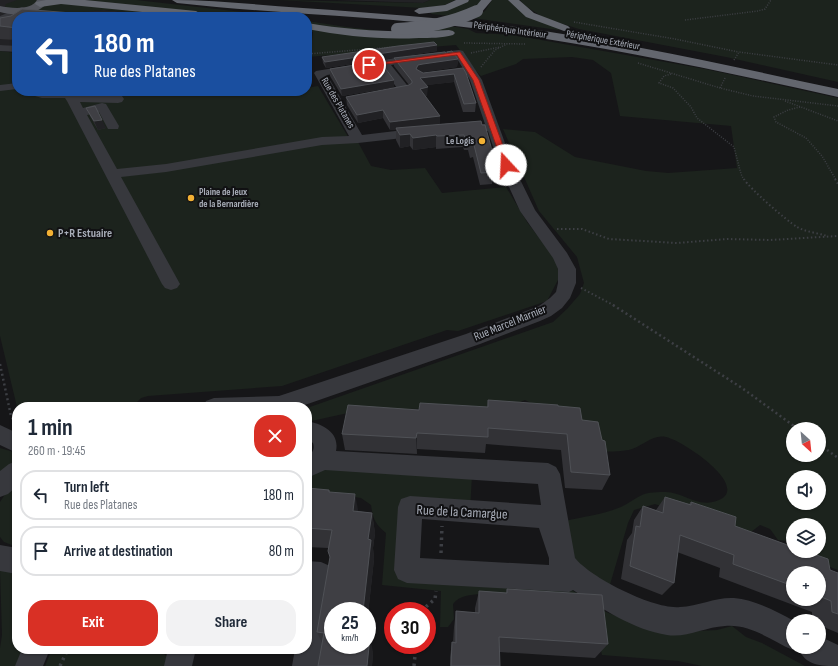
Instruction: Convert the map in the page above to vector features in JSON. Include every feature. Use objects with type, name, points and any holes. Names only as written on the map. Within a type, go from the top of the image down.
[{"type":"highway","points":[[167,0],[265,12]]},
{"type":"highway","name":"Périphérique Intérieur","points":[[177,0],[249,7],[426,20],[619,45],[838,93]]},
{"type":"highway","name":"Périphérique Extérieur","points":[[221,0],[469,21],[557,32],[619,45],[718,62],[838,88]]},
{"type":"highway","points":[[307,7],[314,6],[422,11],[450,7],[464,0]]},
{"type":"highway","points":[[312,18],[363,26],[397,28],[438,25],[460,19],[477,11],[487,0]]},
{"type":"highway","points":[[312,27],[351,33],[386,35],[496,32],[553,38],[604,47],[619,45],[617,40],[572,30],[545,22],[523,10],[513,0]]},
{"type":"highway","points":[[41,2],[61,1],[185,12]]},
{"type":"main road","points":[[0,13],[10,0]]},
{"type":"main road","points":[[25,12],[41,2]]},
{"type":"main road","points":[[0,13],[8,11],[12,12]]},
{"type":"street","points":[[0,48],[12,49]]},
{"type":"street","name":"Rue des Platanes","points":[[432,130],[358,139],[320,72],[384,62],[459,53]]},
{"type":"street","points":[[459,53],[472,73],[506,165],[528,211],[561,257],[567,269],[567,283]]},
{"type":"street","points":[[371,96],[405,90],[384,62]]},
{"type":"street","points":[[312,73],[320,72]]},
{"type":"street","points":[[454,72],[472,73]]},
{"type":"street","points":[[0,88],[12,87]]},
{"type":"street","points":[[118,99],[72,98],[171,284]]},
{"type":"street","points":[[337,102],[350,100]]},
{"type":"street","points":[[80,113],[102,107],[115,125],[90,132]]},
{"type":"street","points":[[447,129],[492,127]]},
{"type":"street","points":[[113,174],[166,168],[322,141],[358,139]]},
{"type":"street","name":"Rue Marcel Marnier","points":[[288,402],[472,339],[545,311],[556,303],[564,294],[567,283]]},
{"type":"street","points":[[312,430],[324,438],[326,446],[314,464]]},
{"type":"street","points":[[0,435],[12,441]]},
{"type":"street","name":"Rue de la Camargue","points":[[314,464],[548,474],[562,558],[562,568],[569,579],[406,570],[410,507],[548,517],[562,558],[566,568],[573,576],[643,614],[669,621],[680,621],[724,612],[739,613],[767,622],[786,632]]},
{"type":"street","points":[[0,486],[12,475]]},
{"type":"street","points":[[0,558],[12,560]]},
{"type":"street","points":[[312,574],[321,575],[312,630]]},
{"type":"street","points":[[29,666],[34,654]]},
{"type":"street","points":[[178,666],[181,654]]},
{"type":"street","points":[[306,666],[308,654]]},
{"type":"street","points":[[824,654],[838,662]]},
{"type":"path","points":[[685,20],[758,11],[766,9],[771,0]]},
{"type":"path","points":[[574,22],[675,39],[739,52],[837,65]]},
{"type":"path","points":[[511,43],[479,52],[459,53],[453,44],[511,43],[526,44]]},
{"type":"path","points":[[312,54],[398,46]]},
{"type":"path","points":[[472,73],[478,74],[490,55],[500,47]]},
{"type":"path","points":[[734,60],[739,52]]},
{"type":"path","points":[[632,62],[720,88],[753,96],[838,106]]},
{"type":"path","points":[[671,74],[664,76],[659,83],[673,88],[691,107],[697,118],[734,147],[741,174],[746,183],[797,227],[830,236]]},
{"type":"path","points":[[720,88],[726,75]]},
{"type":"path","points":[[781,99],[838,121]]},
{"type":"path","points":[[800,107],[780,113],[774,117],[776,122],[806,138],[822,156],[838,184]]},
{"type":"path","points":[[541,230],[582,229],[609,239],[677,244],[727,239],[770,240],[838,236]]},
{"type":"path","points":[[567,283],[607,301],[742,388],[788,422]]},
{"type":"path","points":[[0,364],[12,418]]},
{"type":"path","points":[[826,449],[838,458]]},
{"type":"path","points":[[432,602],[435,599],[440,572],[442,509]]},
{"type":"path","points":[[60,666],[66,654]]},
{"type":"path","points":[[414,666],[415,654]]},
{"type":"shaded area","points":[[0,0],[32,0],[81,11],[104,10],[127,12],[12,12],[12,46],[0,45]]},
{"type":"shaded area","points":[[17,0],[136,0],[242,12],[127,12],[104,10],[83,12],[25,12],[5,7],[6,4]]},
{"type":"shaded area","points":[[278,0],[423,3],[430,0],[455,0],[445,5],[423,8]]},
{"type":"shaded area","points":[[336,0],[430,0],[423,3]]},
{"type":"shaded area","points":[[467,0],[483,0],[482,3],[459,17],[431,14],[432,12]]},
{"type":"shaded area","points":[[492,0],[510,0],[560,29],[558,30],[473,18],[485,11]]},
{"type":"shaded area","points":[[520,0],[838,0],[838,82],[726,57],[579,29],[544,18],[524,5]]},
{"type":"shaded area","points":[[312,22],[383,31],[409,31],[450,26],[468,29],[476,33],[513,35],[705,69],[838,98],[838,570],[814,561],[811,558],[826,558],[826,518],[786,518],[786,541],[778,540],[770,529],[760,525],[746,536],[655,504],[634,510],[628,523],[609,588],[574,562],[565,521],[624,506],[644,494],[666,492],[704,503],[719,500],[727,493],[726,485],[721,475],[710,464],[686,446],[666,437],[661,436],[653,438],[629,450],[602,452],[525,400],[507,407],[407,409],[398,411],[366,409],[312,421],[312,406],[553,322],[580,294],[584,283],[577,257],[539,211],[503,129],[535,132],[575,157],[646,171],[668,173],[737,168],[731,126],[620,116],[611,73],[593,60],[572,57],[523,59],[516,64],[481,76],[456,45],[312,57]]},
{"type":"shaded area","name":"Plaine de Jeux de la Bernardière","points":[[0,51],[12,52],[12,96],[312,96],[312,87],[318,86],[350,140],[358,142],[371,166],[391,170],[425,168],[442,193],[506,187],[527,222],[557,261],[559,278],[547,301],[458,331],[447,330],[282,386],[148,396],[141,398],[137,402],[16,402],[0,336]]},
{"type":"shaded area","points":[[0,448],[12,452],[12,466],[0,475]]},
{"type":"shaded area","points":[[324,468],[472,475],[470,510],[410,507],[407,570],[553,578],[606,612],[626,620],[696,631],[717,630],[732,626],[746,637],[762,643],[805,666],[702,666],[678,661],[602,655],[591,608],[481,594],[466,596],[456,601],[453,604],[454,619],[448,627],[440,627],[441,591],[382,585],[386,533],[375,521],[371,505],[361,498],[348,496],[312,499],[312,475]]},
{"type":"shaded area","points":[[12,486],[12,545],[4,542],[0,537],[0,502]]},
{"type":"shaded area","points":[[0,569],[12,570],[12,654],[24,654],[18,666],[0,666],[2,635]]},
{"type":"shaded area","points":[[50,654],[164,654],[167,657],[165,666],[45,666]]},
{"type":"building","points":[[22,9],[60,12],[17,12]]},
{"type":"building","points":[[11,16],[12,27],[0,26],[0,18]]},
{"type":"building","points":[[434,42],[437,45],[325,62],[322,57],[398,46]]},
{"type":"building","points":[[452,51],[458,59],[418,65],[416,69],[423,73],[463,68],[476,103],[464,104],[454,74],[420,78],[428,87],[420,89],[440,116],[390,122],[383,110],[357,115],[346,97],[409,85],[412,83],[394,58],[445,52],[448,56],[447,52]]},
{"type":"building","points":[[380,61],[394,80],[341,89],[330,69]]},
{"type":"building","points":[[95,106],[102,120],[94,121],[86,108]]},
{"type":"building","points":[[481,121],[482,125],[485,125],[496,165],[492,165],[494,172],[481,173],[474,145],[471,145],[469,138],[465,138],[464,135],[436,135],[413,138],[410,134],[400,135],[396,128]]},
{"type":"building","points":[[488,400],[580,408],[582,420],[598,422],[602,440],[605,441],[610,475],[571,472],[567,434],[488,428],[488,437],[417,433],[416,438],[342,434],[348,405],[419,410],[420,403],[488,407]]},
{"type":"building","points":[[312,488],[329,490],[329,492],[355,494],[353,511],[372,513],[368,539],[371,540],[364,602],[324,602],[324,633],[317,632],[330,557],[328,551],[332,530],[312,528]]},
{"type":"building","points":[[665,497],[691,505],[691,502],[736,517],[735,526],[786,544],[786,558],[828,559],[830,570],[838,573],[838,614],[832,612],[831,601],[826,599],[826,566],[786,566],[786,583],[733,564],[734,555],[680,535],[674,583],[630,566],[636,526],[640,527],[643,506],[663,513]]},
{"type":"building","points":[[507,589],[602,595],[608,644],[499,637],[500,666],[451,666],[452,642],[456,643],[456,611],[479,613],[479,591],[507,593]]},
{"type":"building","points":[[324,633],[324,654],[368,654],[367,666],[318,666]]},
{"type":"place","name":"Le Logis","points":[[482,141]]},
{"type":"place","name":"Plaine de Jeux de la Bernardière","points":[[191,198]]},
{"type":"place","name":"P+R Estuaire","points":[[50,233]]},
{"type":"route","points":[[369,65],[459,53],[476,80],[506,165]]}]
